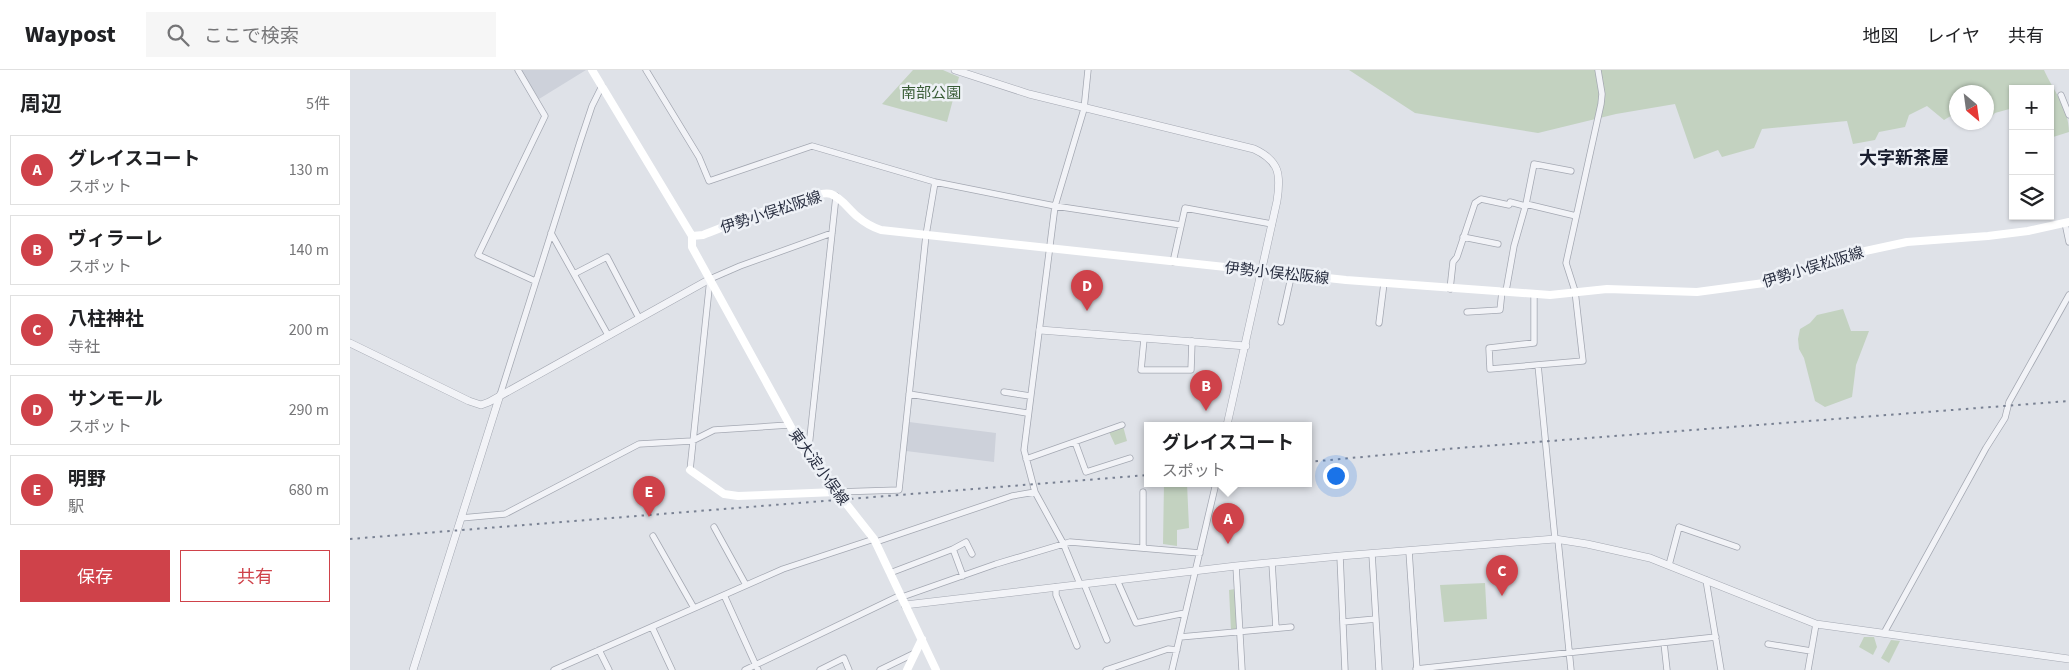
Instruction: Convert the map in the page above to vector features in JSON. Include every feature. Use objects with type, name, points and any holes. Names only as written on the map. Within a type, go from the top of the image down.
[{"type":"main road","points":[[592,70],[692,236]]},
{"type":"main road","name":"伊勢小俣松阪線","points":[[692,236],[721,229],[816,193],[824,192],[836,196],[870,226],[881,230],[1384,283],[1550,295],[1607,289],[1697,292],[1764,283],[1847,255],[1908,242],[2028,231],[2067,222]]},
{"type":"main road","name":"東大淀小俣線","points":[[692,236],[692,247],[808,456],[875,540],[936,670]]},
{"type":"main road","points":[[690,470],[724,494],[738,496],[836,492]]},
{"type":"main road","points":[[907,670],[922,640]]},
{"type":"street","points":[[518,70],[545,116],[478,255],[535,281]]},
{"type":"street","points":[[646,70],[699,157],[709,181],[812,146],[935,182],[1055,206],[1181,225]]},
{"type":"street","points":[[955,70],[1014,90],[1084,109],[1245,146],[1260,152],[1274,164],[1279,174],[1279,188],[1246,346],[1228,422]]},
{"type":"street","points":[[1088,70],[1084,109],[1055,206],[1040,330],[1027,413],[1024,450],[1035,492],[1063,543],[1107,640]]},
{"type":"street","points":[[1534,294],[1534,343],[1489,348],[1490,369],[1583,361],[1575,291],[1566,262],[1601,104],[1602,94],[1598,70]]},
{"type":"street","points":[[413,670],[535,281],[592,106],[602,86]]},
{"type":"street","points":[[2061,95],[2069,115]]},
{"type":"street","points":[[1467,312],[1500,310],[1514,246],[1526,205],[1534,164],[1571,171]]},
{"type":"street","points":[[836,492],[899,490],[926,235],[935,182]]},
{"type":"street","points":[[808,456],[836,196]]},
{"type":"street","points":[[1450,289],[1453,262],[1457,257],[1475,203],[1481,199],[1509,205],[1510,202],[1576,216]]},
{"type":"street","points":[[1173,262],[1185,208],[1272,224]]},
{"type":"street","points":[[2067,222],[2069,242]]},
{"type":"street","points":[[551,233],[608,335]]},
{"type":"street","points":[[350,343],[469,401],[482,404],[710,280],[740,266],[832,233]]},
{"type":"street","points":[[1463,237],[1498,244]]},
{"type":"street","points":[[574,274],[607,257],[639,318]]},
{"type":"street","points":[[1281,322],[1292,273]]},
{"type":"street","points":[[690,470],[710,280]]},
{"type":"street","points":[[1379,323],[1384,283]]},
{"type":"street","points":[[1884,633],[2005,418],[2009,402],[2069,295]]},
{"type":"street","points":[[1040,330],[1246,346]]},
{"type":"street","points":[[1144,339],[1141,370],[1191,370],[1192,341]]},
{"type":"street","points":[[1538,365],[1571,670]]},
{"type":"street","points":[[1004,392],[1030,396]]},
{"type":"street","points":[[909,394],[1027,413]]},
{"type":"street","points":[[461,518],[505,514],[631,446],[692,441],[714,430],[789,424]]},
{"type":"street","points":[[1026,459],[1122,425]]},
{"type":"street","points":[[1075,442],[1086,472],[1130,458]]},
{"type":"street","points":[[1172,670],[1215,487]]},
{"type":"street","points":[[554,670],[783,569],[1012,496],[1035,492]]},
{"type":"street","points":[[1143,492],[1143,548]]},
{"type":"street","points":[[1670,565],[1678,526],[1736,547]]},
{"type":"street","points":[[714,527],[746,585]]},
{"type":"street","points":[[654,536],[694,608]]},
{"type":"street","points":[[903,599],[1056,587],[1340,556],[1557,539],[1650,558],[1816,624],[2069,659]]},
{"type":"street","points":[[890,572],[953,549],[966,542],[972,554]]},
{"type":"street","points":[[745,670],[757,667],[903,599],[963,576],[1063,543],[1070,542],[1200,553]]},
{"type":"street","points":[[953,549],[963,576]]},
{"type":"street","points":[[1409,551],[1416,670],[1716,637]]},
{"type":"street","points":[[1372,554],[1379,670]]},
{"type":"street","points":[[1340,556],[1345,670]]},
{"type":"street","points":[[1272,563],[1276,628]]},
{"type":"street","points":[[1236,566],[1242,670]]},
{"type":"street","points":[[1117,580],[1136,623],[1185,613]]},
{"type":"street","points":[[1706,580],[1721,670]]},
{"type":"street","points":[[1056,587],[1056,595],[1077,646]]},
{"type":"street","points":[[724,595],[757,667]]},
{"type":"street","points":[[1343,622],[1376,619]]},
{"type":"street","points":[[1808,670],[1816,624]]},
{"type":"street","points":[[652,627],[671,670]]},
{"type":"street","points":[[1180,637],[1291,627]]},
{"type":"street","points":[[1664,643],[1667,670]]},
{"type":"street","points":[[1768,644],[1812,651]]},
{"type":"street","points":[[1106,670],[1168,649],[1176,650]]},
{"type":"street","points":[[599,650],[609,670]]},
{"type":"street","points":[[880,670],[915,653]]},
{"type":"street","points":[[820,670],[844,658],[849,670]]},
{"type":"shaded area","points":[[521,70],[586,70],[539,99]]},
{"type":"shaded area","points":[[909,422],[996,433],[994,462],[906,451]]},
{"type":"green space","name":"南部公園","points":[[913,70],[943,70],[959,77],[947,122],[882,104]]},
{"type":"green space","points":[[1349,70],[2044,70],[2052,85],[2009,85],[2009,109],[1994,114],[1994,85],[1949,85],[1949,117],[1944,120],[1927,106],[1909,115],[1905,127],[1879,132],[1875,140],[1853,144],[1847,121],[1762,129],[1754,148],[1722,157],[1718,150],[1694,159],[1675,104],[1616,114],[1538,133],[1415,113]]},
{"type":"green space","points":[[2054,90],[2066,115],[2069,132],[2054,137]]},
{"type":"green space","points":[[1843,309],[1851,331],[1869,331],[1856,365],[1852,397],[1825,407],[1815,401],[1804,358],[1799,349],[1798,339],[1800,329],[1810,323],[1817,315]]},
{"type":"green space","points":[[1123,426],[1127,441],[1115,445],[1109,432]]},
{"type":"green space","points":[[1164,487],[1187,487],[1189,528],[1177,530],[1177,546],[1163,544]]},
{"type":"green space","points":[[1485,583],[1487,619],[1444,622],[1440,585]]},
{"type":"green space","points":[[1235,589],[1238,630],[1231,631],[1229,590]]},
{"type":"green space","points":[[1864,637],[1874,637],[1877,647],[1873,655],[1859,647]]},
{"type":"green space","points":[[1891,640],[1900,641],[1889,663],[1881,658]]},
{"type":"railway","points":[[1312,462],[1459,448],[2069,401]]},
{"type":"railway","points":[[350,539],[1144,475]]},
{"type":"place","name":"サンモール","points":[[1087,311]]},
{"type":"place","name":"ヴィラーレ","points":[[1206,411]]},
{"type":"place","name":"明野","points":[[649,517]]},
{"type":"place","name":"グレイスコート","points":[[1228,544]]},
{"type":"place","name":"八柱神社","points":[[1502,596]]},
{"type":"district","name":"大字新茶屋","points":[[1904,158]]}]
